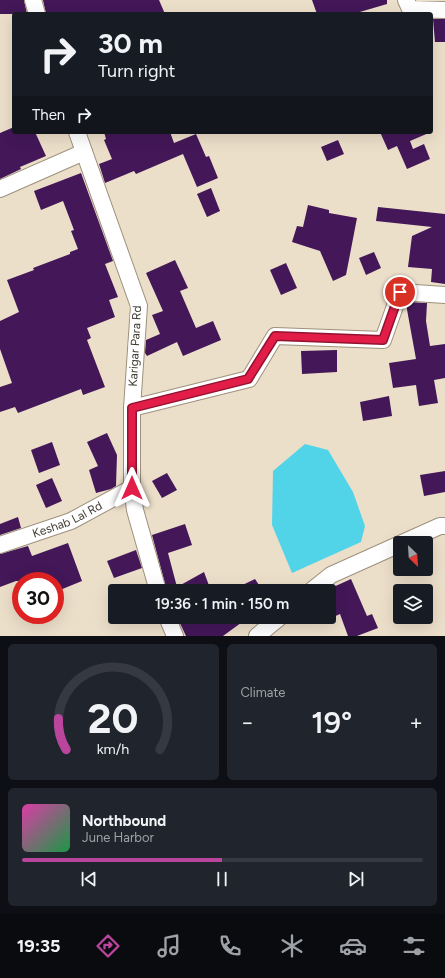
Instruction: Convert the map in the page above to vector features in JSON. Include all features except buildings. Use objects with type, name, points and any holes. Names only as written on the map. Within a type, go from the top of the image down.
[{"type":"street","points":[[33,0],[36,12]]},
{"type":"street","points":[[406,0],[410,9],[445,10]]},
{"type":"street","name":"Karigar Para Rd","points":[[78,134],[139,306],[132,408],[132,488],[135,510],[156,584]]},
{"type":"street","points":[[0,189],[84,152]]},
{"type":"street","points":[[132,408],[248,379],[275,336],[383,340],[400,292],[445,296]]},
{"type":"street","name":"Keshab Lal Rd","points":[[0,545],[72,521],[132,488]]},
{"type":"street","points":[[418,536],[440,526],[445,526]]},
{"type":"street","points":[[320,584],[331,575],[393,548]]},
{"type":"street","points":[[171,624],[175,636]]},
{"type":"street","points":[[257,636],[272,624]]},
{"type":"water","points":[[305,444],[328,450],[353,492],[365,526],[361,542],[292,573],[272,525],[273,471]]},
{"type":"route","points":[[132,488],[132,408],[248,379],[275,336],[383,340],[400,292]]}]
